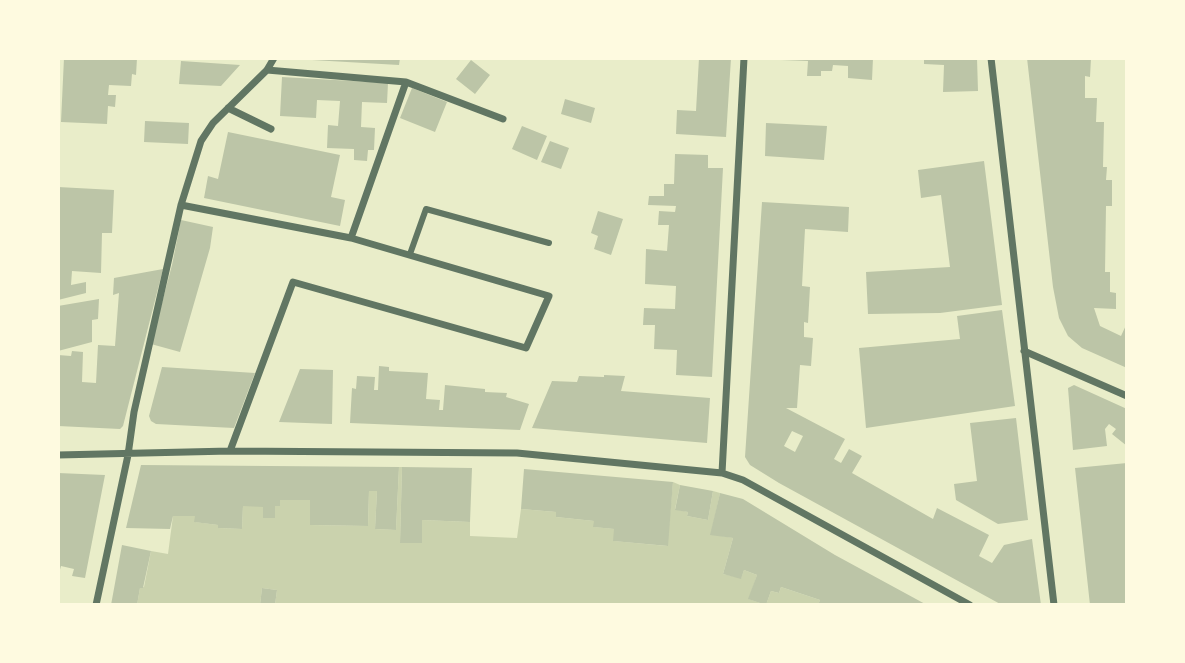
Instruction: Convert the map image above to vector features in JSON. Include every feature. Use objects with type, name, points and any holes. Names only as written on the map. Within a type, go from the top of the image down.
[{"type":"street","points":[[96,605],[128,455],[134,412],[181,205],[201,141],[213,123],[267,70],[274,58]]},
{"type":"street","points":[[722,473],[744,58]]},
{"type":"street","points":[[991,58],[1054,605]]},
{"type":"street","points":[[267,70],[406,82],[503,119]]},
{"type":"street","points":[[351,238],[406,82]]},
{"type":"street","points":[[228,108],[271,129]]},
{"type":"street","points":[[181,205],[351,238],[549,296],[526,348],[293,282],[230,451]]},
{"type":"street","points":[[410,254],[426,209],[549,243]]},
{"type":"street","points":[[1024,351],[1127,396]]},
{"type":"street","points":[[58,455],[230,451],[517,453],[722,473],[743,480],[970,605]]},
{"type":"green space","points":[[399,467],[402,467],[400,543],[421,543],[422,520],[470,522],[470,536],[517,538],[521,509],[556,512],[556,517],[594,521],[594,527],[614,529],[614,541],[667,546],[673,482],[680,485],[675,509],[688,512],[687,516],[708,520],[713,491],[720,493],[711,534],[733,538],[723,574],[741,578],[744,570],[757,575],[749,599],[766,605],[275,605],[277,590],[262,588],[260,605],[137,605],[140,588],[144,587],[151,551],[168,554],[173,516],[195,516],[195,522],[218,525],[218,528],[242,529],[243,506],[280,506],[280,500],[310,500],[310,525],[368,526],[369,491],[377,491],[375,529],[396,530]]},
{"type":"green space","points":[[781,587],[820,600],[818,605],[766,605],[771,591],[779,593]]},
{"type":"building","points":[[64,58],[137,58],[136,75],[132,74],[131,86],[109,85],[108,95],[116,95],[115,107],[108,106],[107,124],[61,122]]},
{"type":"building","points":[[312,58],[400,58],[399,65]]},
{"type":"building","points":[[699,58],[731,58],[726,137],[676,134],[677,110],[696,111]]},
{"type":"building","points":[[781,58],[873,58],[872,80],[848,78],[848,66],[833,65],[832,71],[821,71],[821,76],[807,76],[808,61]]},
{"type":"building","points":[[924,58],[977,58],[978,91],[943,92],[944,65],[924,64]]},
{"type":"building","points":[[1027,58],[1091,58],[1090,77],[1085,76],[1085,98],[1097,98],[1096,122],[1104,122],[1103,167],[1107,167],[1106,180],[1112,180],[1112,206],[1106,206],[1105,272],[1110,272],[1110,292],[1116,293],[1116,309],[1094,308],[1100,326],[1121,336],[1127,323],[1127,368],[1082,348],[1068,336],[1059,318],[1053,287]]},
{"type":"building","points":[[471,60],[490,75],[475,94],[456,79]]},
{"type":"building","points":[[181,61],[240,65],[221,86],[179,84]]},
{"type":"building","points":[[282,77],[388,83],[387,103],[362,102],[361,127],[375,128],[374,150],[368,150],[367,161],[354,160],[354,149],[327,148],[328,125],[338,126],[340,101],[317,100],[316,118],[280,116]]},
{"type":"building","points":[[412,88],[447,102],[435,132],[400,118]]},
{"type":"building","points":[[565,99],[595,108],[591,123],[561,114]]},
{"type":"building","points":[[145,121],[189,123],[188,144],[144,142]]},
{"type":"building","points":[[766,123],[827,126],[824,160],[765,156]]},
{"type":"building","points":[[522,126],[547,136],[537,160],[512,149]]},
{"type":"building","points":[[228,132],[340,155],[331,197],[345,200],[340,226],[204,198],[208,176],[218,179]]},
{"type":"building","points":[[550,141],[569,148],[561,169],[541,162]]},
{"type":"building","points":[[675,154],[708,155],[708,168],[723,168],[712,377],[676,375],[677,350],[654,349],[655,325],[643,325],[644,308],[675,309],[676,286],[645,284],[646,249],[667,251],[669,225],[658,225],[659,211],[675,212],[676,206],[648,205],[649,196],[664,196],[664,184],[674,184]]},
{"type":"building","points":[[984,161],[1002,305],[940,313],[868,314],[866,272],[950,267],[941,195],[921,198],[918,170]]},
{"type":"building","points":[[58,187],[114,190],[112,233],[102,233],[101,273],[72,271],[71,285],[86,282],[86,293],[58,300]]},
{"type":"building","points":[[762,202],[849,207],[848,232],[805,229],[802,286],[810,287],[808,323],[804,322],[804,337],[813,338],[811,366],[800,365],[797,408],[786,408],[845,439],[834,459],[841,463],[849,449],[862,456],[852,473],[933,519],[937,508],[989,535],[979,556],[992,563],[1004,545],[1032,539],[1041,605],[1002,605],[779,483],[750,465],[745,457]],"holes":[[[792,431],[803,436],[795,452],[784,446]]]},
{"type":"building","points":[[598,211],[623,219],[611,255],[594,249],[598,236],[591,233]]},
{"type":"building","points":[[181,220],[213,227],[210,248],[180,352],[151,344]]},
{"type":"building","points":[[163,269],[123,426],[120,429],[58,426],[58,355],[71,356],[72,351],[83,352],[82,382],[96,383],[98,345],[115,346],[119,293],[113,295],[114,278]]},
{"type":"building","points":[[99,299],[98,319],[92,320],[92,342],[58,351],[58,306]]},
{"type":"building","points":[[1002,310],[1015,406],[866,428],[859,348],[960,339],[957,316]]},
{"type":"building","points":[[379,366],[389,367],[389,371],[428,373],[426,399],[440,400],[439,410],[443,410],[445,385],[507,393],[506,397],[529,404],[520,430],[350,423],[352,388],[356,389],[357,376],[375,377],[374,390],[378,390]]},
{"type":"building","points":[[162,367],[255,373],[234,428],[156,424],[151,421],[149,416]]},
{"type":"building","points":[[300,369],[333,370],[332,424],[279,422]]},
{"type":"building","points":[[579,376],[625,376],[621,391],[710,398],[707,443],[532,428],[552,381],[577,382]]},
{"type":"building","points":[[1074,385],[1127,409],[1127,446],[1112,434],[1116,429],[1109,424],[1105,429],[1107,446],[1073,450],[1068,388]]},
{"type":"building","points":[[1016,418],[1028,520],[998,524],[956,500],[954,484],[977,481],[970,423]]},
{"type":"building","points":[[1127,463],[1127,605],[1090,605],[1075,468]]},
{"type":"building","points":[[141,465],[399,467],[396,530],[375,529],[377,491],[369,491],[368,526],[310,525],[310,500],[280,500],[280,506],[275,506],[275,518],[263,518],[263,507],[243,506],[242,529],[218,528],[218,525],[194,522],[195,516],[173,516],[170,529],[126,528]]},
{"type":"building","points":[[402,467],[472,468],[470,522],[422,520],[422,543],[400,543]]},
{"type":"building","points":[[524,469],[673,482],[668,546],[613,541],[614,529],[593,527],[594,521],[556,517],[556,512],[521,509]]},
{"type":"building","points":[[58,473],[105,475],[85,578],[72,576],[74,569],[61,566],[58,577]]},
{"type":"building","points":[[680,485],[713,491],[708,520],[687,516],[688,512],[675,510]]},
{"type":"building","points":[[720,493],[743,499],[835,555],[927,605],[818,605],[820,600],[781,587],[779,593],[771,591],[766,605],[748,599],[757,575],[744,570],[741,579],[723,574],[733,538],[710,535]]},
{"type":"building","points":[[122,545],[151,551],[137,605],[111,605]]},
{"type":"building","points":[[262,588],[277,590],[275,605],[260,605]]}]
